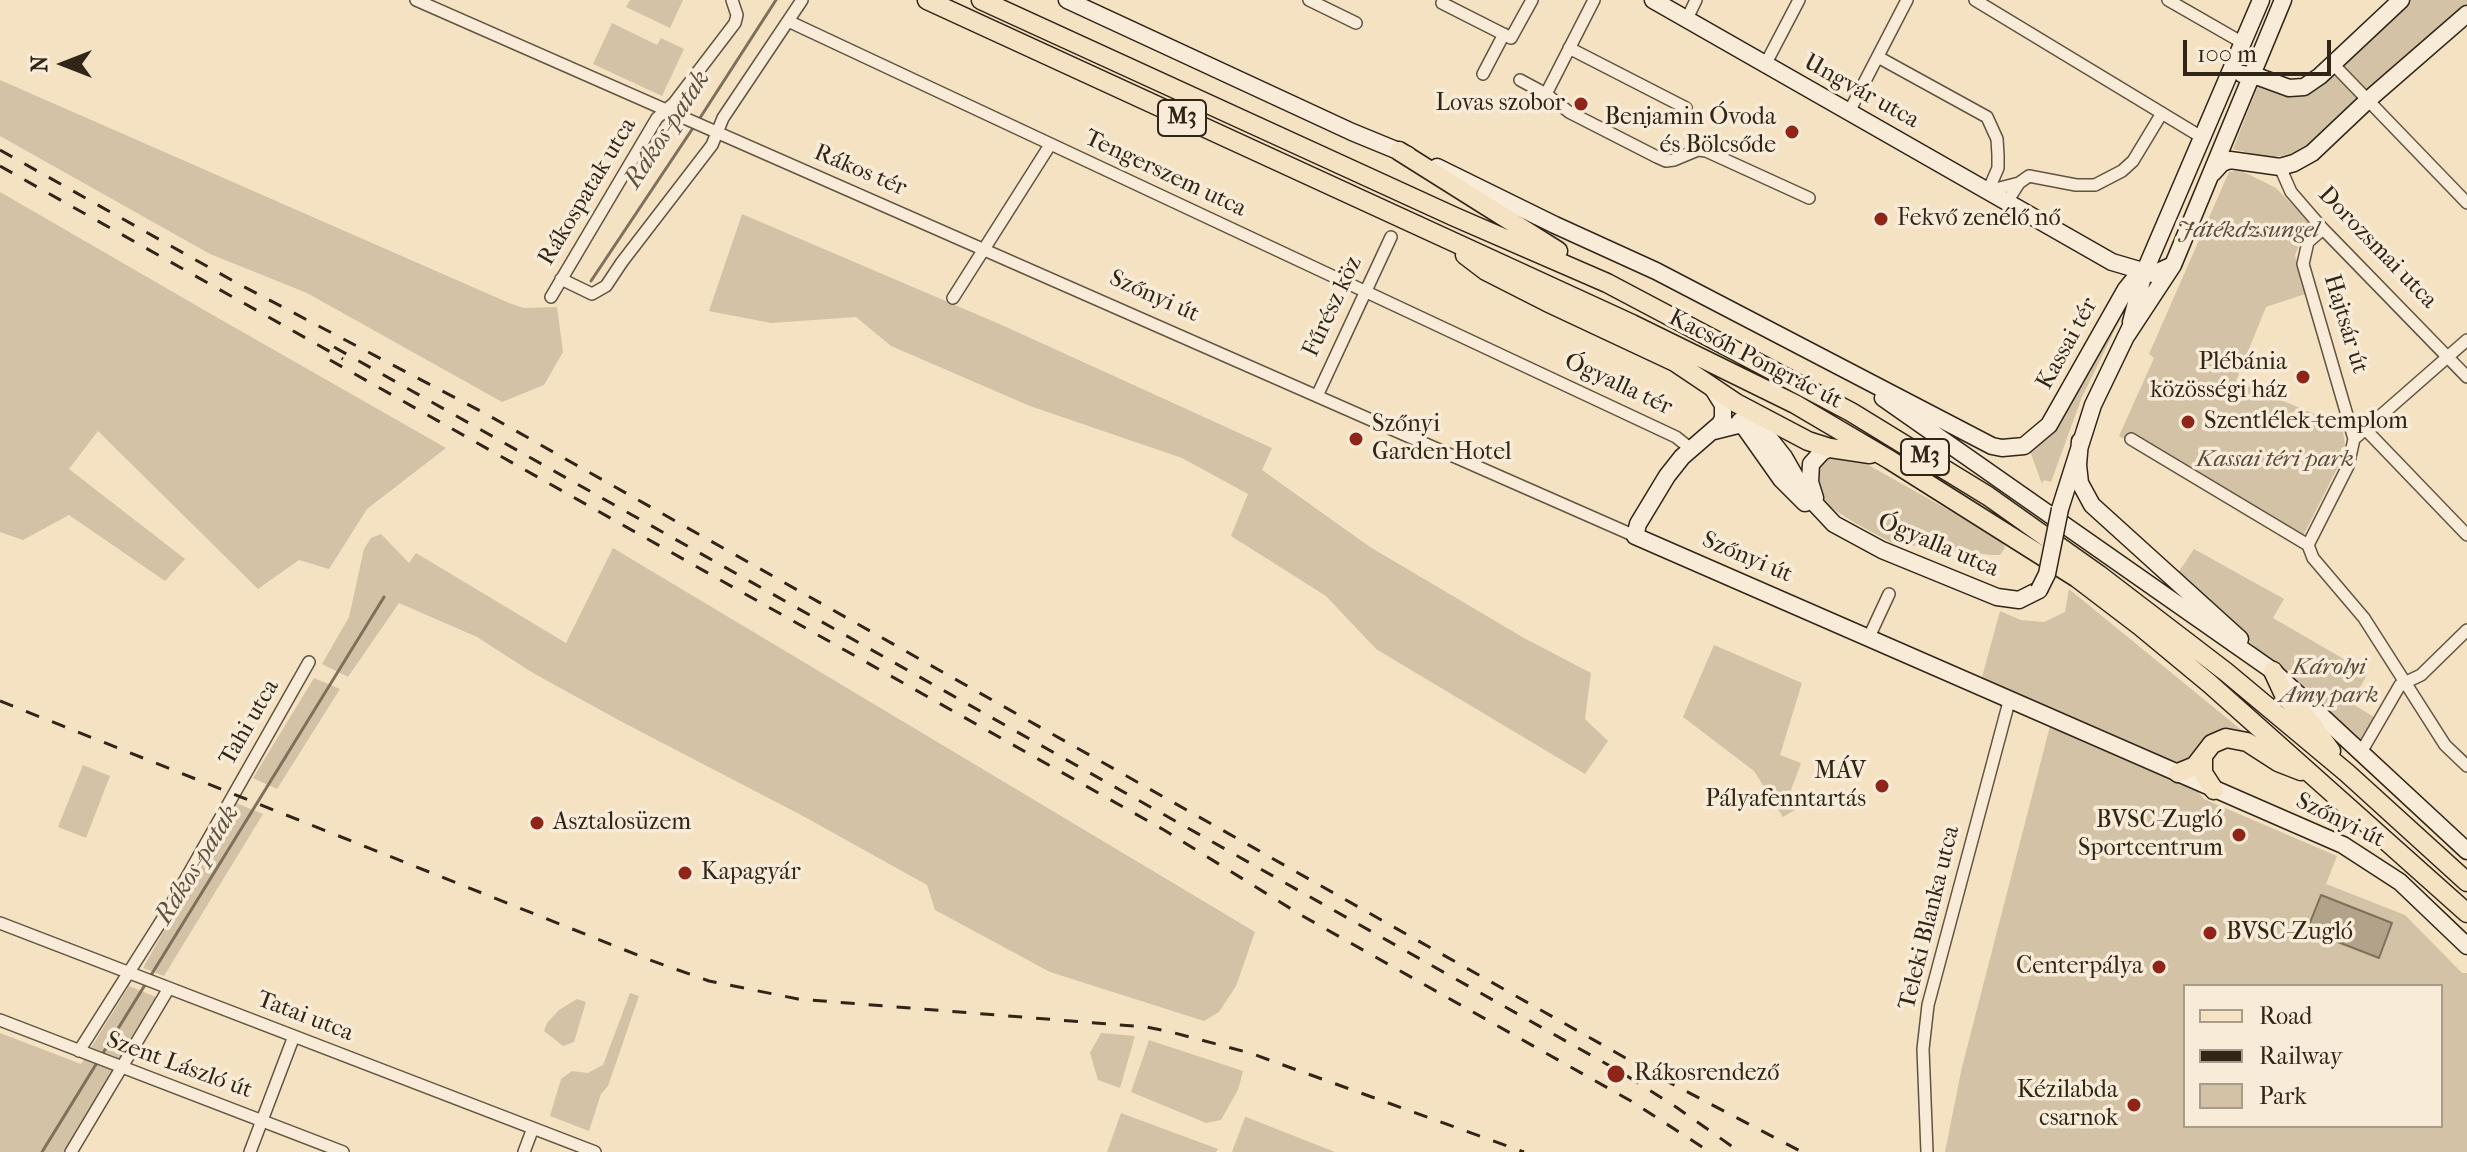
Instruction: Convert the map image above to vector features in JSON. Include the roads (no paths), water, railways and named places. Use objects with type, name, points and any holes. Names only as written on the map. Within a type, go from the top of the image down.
[{"type":"main road","name":"Kacsóh Pongrác út","points":[[927,0],[1551,285],[1795,404],[1890,460],[2077,578],[2210,684],[2467,913]]},
{"type":"main road","name":"Kacsóh Pongrác út","points":[[981,0],[1455,217],[1607,283],[1851,412],[1988,496],[2098,574],[2214,663],[2347,773],[2467,882]]},
{"type":"main road","points":[[1399,151],[1607,283]]},
{"type":"main road","points":[[1437,234],[1486,271],[1675,362],[1713,389],[1808,441],[1890,460]]},
{"type":"main road","points":[[2273,671],[2285,697],[2316,730],[2347,773]]},
{"type":"main road","points":[[2178,773],[2195,766],[2218,740],[2236,738],[2278,762],[2314,776]]},
{"type":"main road","points":[[2203,758],[2203,773],[2214,790]]},
{"type":"street","name":"Rákos tér","points":[[416,0],[986,249]]},
{"type":"street","points":[[665,111],[735,23],[737,15],[732,0]]},
{"type":"street","points":[[561,279],[592,294],[606,286],[712,145],[716,133],[802,0]]},
{"type":"street","name":"Kacsóh Pongrác út","points":[[1067,0],[1656,271],[1992,446],[2014,449],[2033,439]]},
{"type":"street","points":[[1309,0],[1356,23]]},
{"type":"street","points":[[1442,3],[1511,38],[1532,0]]},
{"type":"street","points":[[1546,94],[1594,0]]},
{"type":"street","name":"Ungvár utca","points":[[1653,0],[2112,262],[2144,273]]},
{"type":"street","points":[[1686,21],[1696,0]]},
{"type":"street","points":[[1765,65],[1799,0]]},
{"type":"street","points":[[1849,112],[1907,0]]},
{"type":"street","points":[[1975,0],[2203,138]]},
{"type":"street","points":[[2168,0],[2243,43]]},
{"type":"street","points":[[2127,335],[2144,273],[2261,0]]},
{"type":"street","points":[[2112,525],[2084,510],[2060,508],[2080,441],[2093,405],[2127,335],[2173,265],[2283,0]]},
{"type":"street","points":[[2227,82],[2238,75],[2255,71],[2289,88],[2311,83],[2401,0]]},
{"type":"street","points":[[2210,177],[2222,163],[2230,160],[2287,165],[2312,153],[2467,14]]},
{"type":"street","name":"Tengerszem utca","points":[[788,21],[1523,365]]},
{"type":"street","points":[[1483,74],[1504,34]]},
{"type":"street","points":[[1569,48],[1686,108]]},
{"type":"street","points":[[1878,57],[1987,117],[1997,139],[1998,155],[1998,168],[1988,191]]},
{"type":"street","points":[[2333,64],[2467,203]]},
{"type":"street","points":[[1520,80],[1546,94],[1569,112],[1666,161],[1698,150],[1706,151],[1809,198]]},
{"type":"street","name":"Rákospatak utca","points":[[551,297],[657,118],[665,111]]},
{"type":"street","points":[[1988,191],[2019,183],[2029,176],[2076,185],[2095,185],[2122,171],[2133,161],[2162,113]]},
{"type":"street","points":[[953,298],[1050,145]]},
{"type":"street","name":"Dorozsmai utca","points":[[2287,165],[2288,185],[2323,229],[2467,377]]},
{"type":"street","points":[[2007,202],[2019,183]]},
{"type":"street","name":"Hajtsár út","points":[[2323,229],[2308,242],[2303,264],[2354,439]]},
{"type":"street","name":"Fűrész köz","points":[[1317,396],[1364,289],[1391,237]]},
{"type":"street","name":"Szőnyi út","points":[[986,249],[2343,845],[2369,860],[2420,899],[2467,946]]},
{"type":"street","points":[[2144,273],[2159,272],[2173,265]]},
{"type":"street","name":"Kassai tér","points":[[2033,439],[2049,425],[2061,408],[2126,289],[2144,273]]},
{"type":"street","points":[[2308,545],[2348,466],[2354,439],[2367,431],[2467,340]]},
{"type":"street","name":"Kacsóh Pongrác út","points":[[1815,353],[1904,411],[2273,671],[2467,851]]},
{"type":"street","name":"Ógyalla tér","points":[[1523,365],[1676,437],[1693,448]]},
{"type":"street","points":[[1713,389],[1792,492],[1829,518]]},
{"type":"street","points":[[1635,536],[1638,524],[1667,476],[1720,424],[1724,411],[1713,389]]},
{"type":"street","points":[[1714,431],[1742,424],[1762,429],[1804,492],[1829,518]]},
{"type":"street","points":[[2367,431],[2467,535]]},
{"type":"street","points":[[1693,448],[1725,435],[1742,437],[1756,445]]},
{"type":"street","points":[[2131,439],[2308,545],[2313,558],[2364,618],[2445,745],[2465,763]]},
{"type":"street","points":[[2080,441],[2078,465],[2081,487],[2092,505],[2273,671]]},
{"type":"street","points":[[1829,518],[1812,490],[1809,473],[1815,457],[1830,448]]},
{"type":"street","name":"Ógyalla utca","points":[[1829,518],[1896,556],[1997,597],[2019,600],[2039,590],[2047,574],[2060,508]]},
{"type":"street","points":[[1869,637],[1889,594]]},
{"type":"street","points":[[2360,754],[2400,685],[2421,675],[2467,630]]},
{"type":"street","name":"Tahi utca","points":[[79,1051],[130,973],[309,662]]},
{"type":"street","name":"Teleki Blanka utca","points":[[1927,1152],[1923,1049],[1928,1005],[2010,698]]},
{"type":"street","name":"Tatai utca","points":[[0,923],[595,1152]]},
{"type":"street","points":[[71,1152],[165,986]]},
{"type":"street","name":"Szent László út","points":[[0,1020],[343,1152]]},
{"type":"street","points":[[250,1152],[294,1036]]},
{"type":"street","points":[[524,1152],[533,1128]]},
{"type":"waterway","name":"Rákos-patak","points":[[698,121],[776,0]]},
{"type":"waterway","name":"Rákos-patak","points":[[591,281],[693,128]]},
{"type":"waterway","name":"Rákos-patak","points":[[42,1152],[384,597]]},
{"type":"railway","points":[[0,150],[235,282],[486,414],[1661,1078],[1802,1152]]},
{"type":"railway","points":[[0,166],[343,359]]},
{"type":"railway","points":[[334,347],[1619,1071],[1740,1152]]},
{"type":"railway","points":[[330,360],[1164,830],[1301,915],[1631,1101],[1710,1152]]},
{"type":"railway","points":[[0,701],[709,981],[798,999],[1146,1027],[1171,1032],[1250,1053],[1524,1152]]},
{"type":"place","name":"Lovas szobor","points":[[1581,104]]},
{"type":"place","name":"Benjamin Óvoda és Bölcsőde","points":[[1792,132]]},
{"type":"place","name":"Fekvő zenélő nő","points":[[1881,219]]},
{"type":"place","name":"Plébánia közösségi ház","points":[[2303,377]]},
{"type":"place","name":"Szentlélek-templom","points":[[2188,422]]},
{"type":"place","name":"Szőnyi Garden Hotel","points":[[1356,439]]},
{"type":"place","name":"MÁV Pályafenntartás","points":[[1882,786]]},
{"type":"place","name":"Asztalosüzem","points":[[537,823]]},
{"type":"place","name":"BVSC-Zugló Sportcentrum","points":[[2239,835]]},
{"type":"place","name":"Kapagyár","points":[[685,873]]},
{"type":"place","name":"BVSC-Zugló","points":[[2210,933]]},
{"type":"place","name":"Centerpálya","points":[[2159,967]]},
{"type":"place","name":"Rákosrendező","points":[[1616,1074]]},
{"type":"place","name":"Kézilabda csarnok","points":[[2134,1105]]},
{"type":"park label","name":"Játékdzsungel","points":[[2248,231]]},
{"type":"park label","name":"Kassai téri park","points":[[2275,460]]},
{"type":"park label","name":"Károlyi Amy park","points":[[2329,682]]}]
